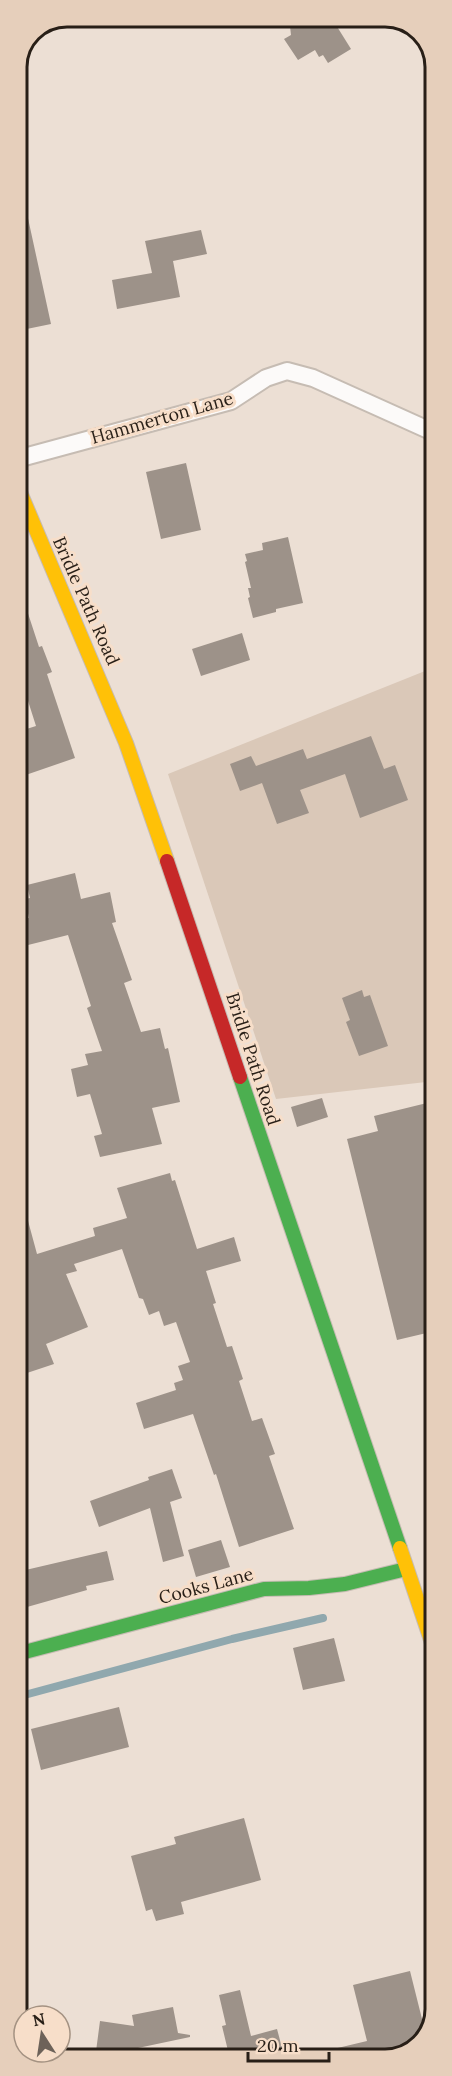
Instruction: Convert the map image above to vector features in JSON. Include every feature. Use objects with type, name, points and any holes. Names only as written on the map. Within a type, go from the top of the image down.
[{"type":"street","name":"Bridle Path Road","points":[[27,510],[96,668],[136,770],[425,1623]]},
{"type":"street","name":"Cooks Lane","points":[[27,1651],[264,1589],[345,1584],[406,1569]]},
{"type":"lane","name":"Hammerton Lane","points":[[27,456],[231,401],[266,378],[287,371],[313,378],[425,428]]},
{"type":"shaded area","points":[[425,671],[425,1082],[276,1099],[168,774]]},
{"type":"building","points":[[290,27],[337,27],[351,49],[328,63],[323,55],[319,57],[315,50],[298,60],[284,39],[291,35]]},
{"type":"building","points":[[27,214],[51,324],[27,329]]},
{"type":"building","points":[[201,230],[207,254],[173,261],[180,297],[117,309],[112,280],[152,273],[145,241]]},
{"type":"building","points":[[186,463],[201,530],[161,539],[146,472]]},
{"type":"building","points":[[288,537],[303,603],[276,609],[276,612],[253,618],[248,598],[250,597],[248,588],[251,588],[245,554],[263,550],[262,543]]},
{"type":"building","points":[[27,610],[39,647],[42,646],[52,672],[47,674],[75,758],[27,775],[27,729],[36,726],[27,698]]},
{"type":"building","points":[[242,633],[250,660],[201,676],[192,649]]},
{"type":"building","points":[[371,736],[384,769],[395,765],[408,800],[360,818],[345,774],[300,790],[309,813],[277,824],[262,783],[240,791],[230,764],[251,756],[256,766],[303,749],[307,759]]},
{"type":"building","points":[[75,873],[81,899],[110,892],[116,922],[112,923],[132,980],[124,983],[141,1032],[160,1028],[165,1049],[168,1048],[180,1102],[152,1108],[162,1144],[100,1157],[94,1136],[102,1134],[90,1094],[77,1097],[71,1069],[88,1065],[85,1054],[102,1051],[87,1008],[91,1006],[68,935],[27,945],[27,918],[29,918],[27,899],[30,898],[27,885]]},
{"type":"building","points":[[362,990],[364,997],[370,995],[388,1046],[359,1056],[346,1022],[350,1020],[342,998]]},
{"type":"building","points":[[322,1098],[328,1117],[297,1127],[291,1107]]},
{"type":"building","points":[[425,1103],[425,1333],[397,1340],[347,1139],[378,1131],[374,1116]]},
{"type":"building","points":[[170,1173],[172,1181],[175,1180],[197,1249],[234,1237],[241,1261],[206,1271],[216,1303],[213,1304],[227,1347],[232,1346],[243,1379],[239,1381],[252,1421],[262,1418],[275,1454],[269,1456],[294,1529],[239,1547],[216,1474],[214,1475],[193,1414],[144,1429],[136,1403],[176,1390],[174,1383],[183,1380],[178,1366],[190,1362],[176,1322],[164,1326],[159,1311],[149,1315],[143,1299],[139,1298],[122,1249],[74,1264],[77,1271],[66,1274],[88,1327],[46,1344],[54,1364],[27,1373],[27,1217],[37,1254],[95,1236],[93,1228],[127,1218],[117,1188]]},
{"type":"building","points":[[172,1469],[182,1498],[170,1502],[184,1556],[163,1562],[150,1508],[99,1527],[90,1501],[149,1480],[148,1477]]},
{"type":"building","points":[[221,1540],[230,1567],[196,1577],[188,1550]]},
{"type":"building","points":[[107,1551],[114,1580],[86,1586],[87,1590],[27,1607],[27,1570]]},
{"type":"building","points":[[334,1638],[345,1681],[303,1690],[293,1648]]},
{"type":"building","points":[[119,1707],[129,1747],[41,1770],[31,1729]]},
{"type":"building","points":[[244,1818],[261,1880],[181,1902],[184,1914],[156,1921],[152,1909],[146,1911],[131,1856],[176,1844],[174,1837]]},
{"type":"building","points":[[410,1971],[423,2022],[420,2029],[403,2045],[390,2049],[333,2049],[367,2041],[353,1985]]},
{"type":"building","points":[[240,1990],[251,2036],[277,2029],[282,2049],[228,2049],[222,2026],[226,2025],[219,1995]]},
{"type":"building","points":[[173,2007],[178,2033],[190,2035],[190,2037],[133,2049],[96,2049],[100,2021],[134,2026],[132,2015]]},
{"type":"waterway","points":[[27,1694],[232,1639],[323,1618]]},
{"type":"traffic: fast","points":[[240,1077],[400,1548]]},
{"type":"traffic: fast","points":[[27,1651],[264,1589],[345,1584],[406,1569]]},
{"type":"traffic: slow","points":[[27,509],[126,743],[167,861]]},
{"type":"traffic: slow","points":[[400,1548],[425,1622]]},
{"type":"traffic: jam","points":[[167,861],[240,1077]]}]
